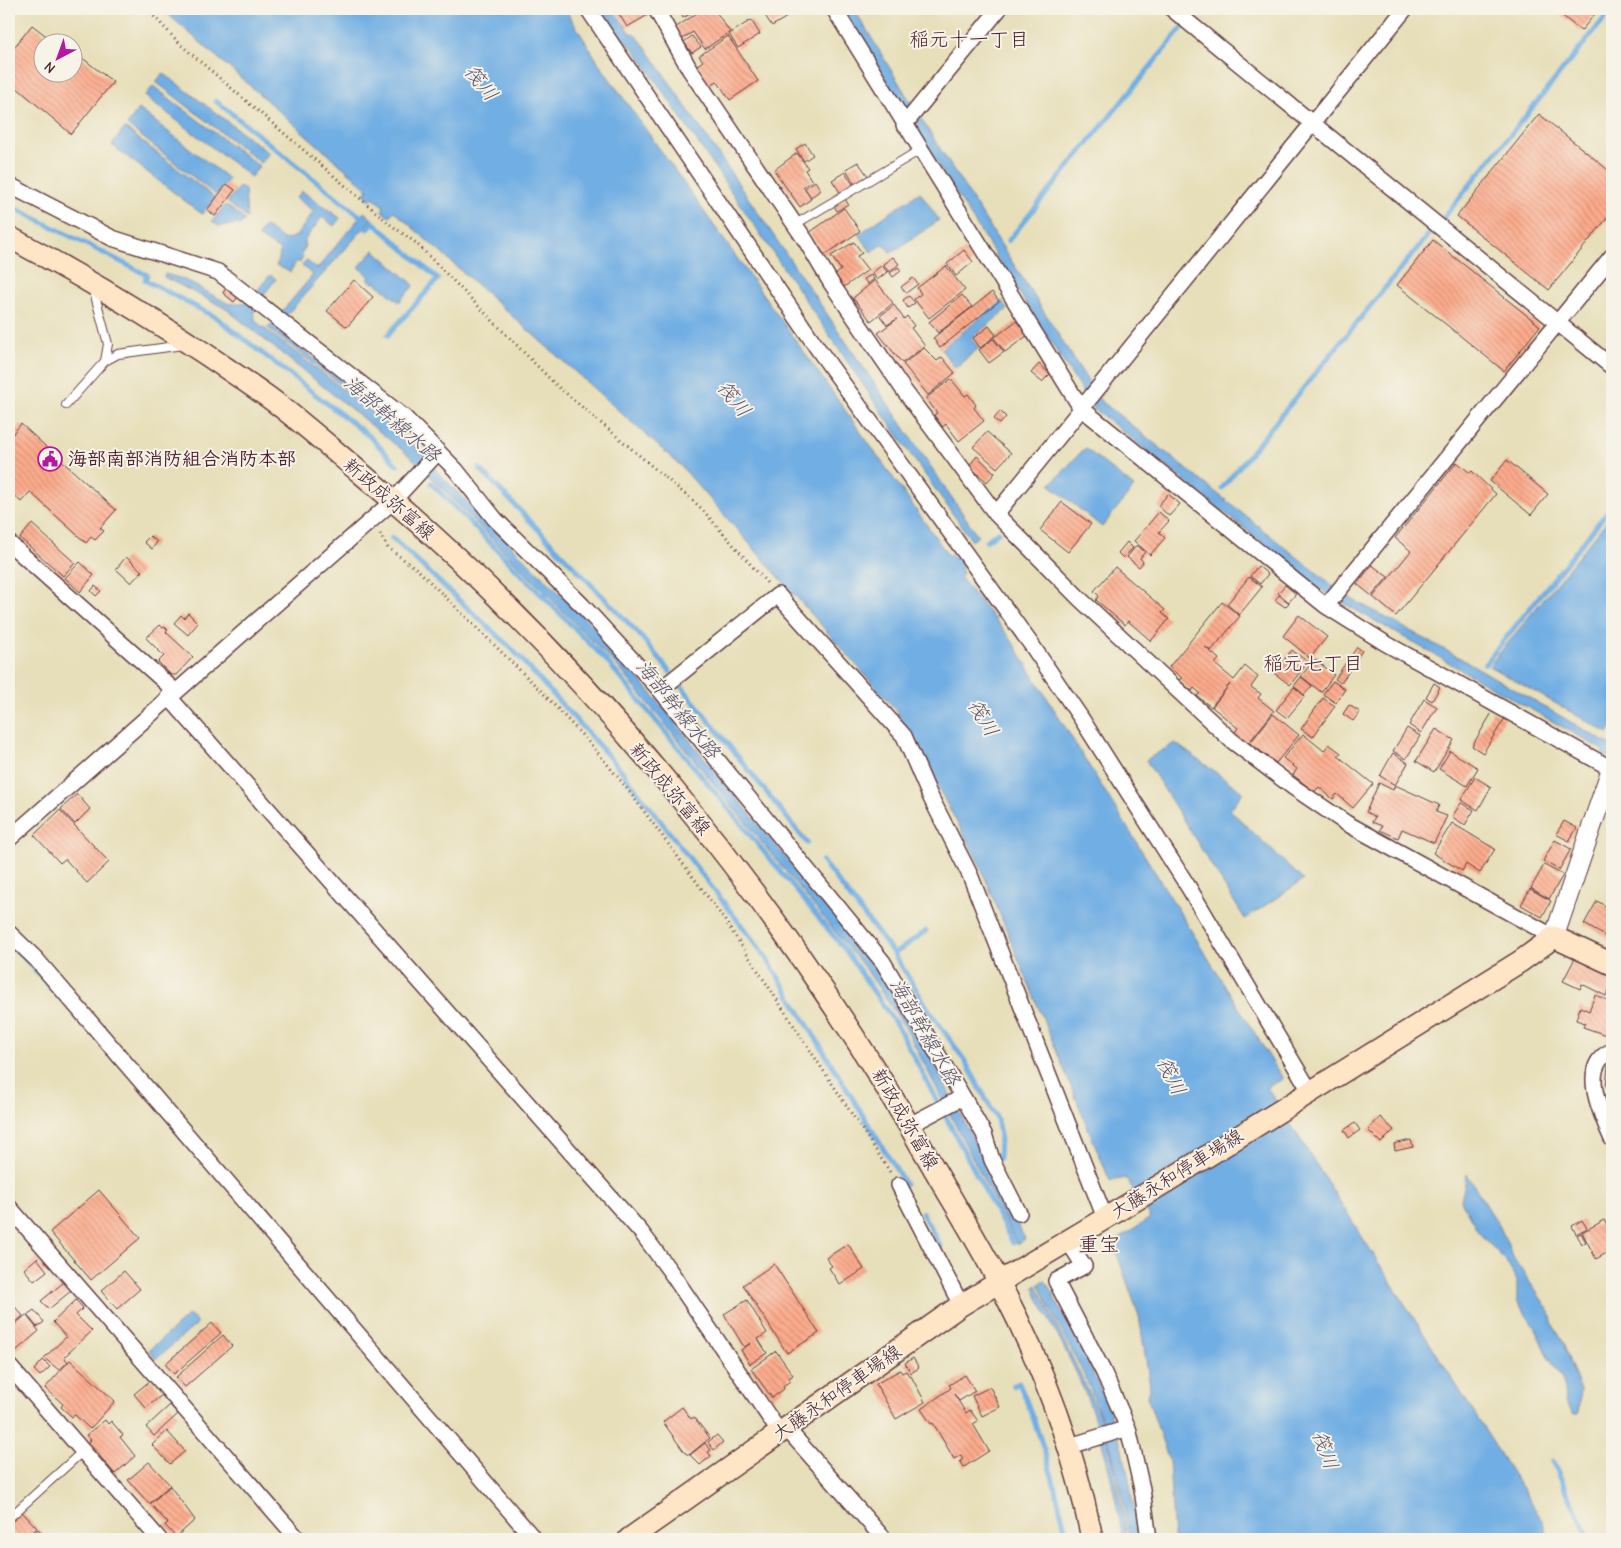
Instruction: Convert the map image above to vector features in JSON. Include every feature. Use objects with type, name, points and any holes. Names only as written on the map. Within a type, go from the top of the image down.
[{"type":"main road","name":"新政成弥富線","points":[[9,237],[91,283],[190,344],[272,400],[394,501],[470,570],[568,671],[647,760],[773,915],[868,1056],[910,1125],[1000,1284],[1076,1444],[1082,1495],[1092,1539]]},
{"type":"main road","name":"大藤永和停車場線","points":[[629,1539],[961,1305],[1000,1284],[1521,962],[1554,937]]},
{"type":"main road","points":[[1554,937],[1612,964]]},
{"type":"street","points":[[588,9],[818,350],[1033,647],[1081,718],[1189,888],[1310,1091]]},
{"type":"street","points":[[656,9],[690,70],[831,283],[903,389],[996,514],[1080,599],[1230,740],[1346,823],[1554,937],[1612,768],[1385,643],[1328,604],[1088,400],[920,150],[834,9]]},
{"type":"street","points":[[905,124],[999,9]]},
{"type":"street","points":[[1172,9],[1313,122],[1612,368]]},
{"type":"street","points":[[996,514],[1405,9]]},
{"type":"street","points":[[9,185],[112,238],[218,272],[280,318],[405,418],[436,455],[456,470],[495,519],[582,605],[660,690],[883,962],[960,1098],[984,1134],[992,1160],[1019,1213]]},
{"type":"street","points":[[1328,604],[1612,256]]},
{"type":"street","points":[[9,839],[394,501],[436,455]]},
{"type":"street","points":[[9,543],[172,694],[640,1232],[670,1271],[783,1431],[884,1539]]},
{"type":"street","points":[[660,690],[778,595],[904,736],[930,796],[970,875],[1105,1218]]},
{"type":"street","points":[[9,933],[36,959],[534,1539]]},
{"type":"street","points":[[1612,1051],[1600,1060],[1594,1072],[1599,1110],[1612,1139]]},
{"type":"street","points":[[910,1125],[960,1098]]},
{"type":"street","points":[[899,1185],[961,1305]]},
{"type":"street","points":[[9,1207],[298,1539]]},
{"type":"street","points":[[1068,1241],[1084,1266],[1056,1281],[1103,1371],[1124,1429],[1142,1489],[1150,1539]]},
{"type":"street","points":[[9,1366],[159,1539]]},
{"type":"street","points":[[1076,1444],[1124,1429]]},
{"type":"lane","points":[[794,225],[920,150]]},
{"type":"lane","points":[[91,283],[108,344],[105,361]]},
{"type":"lane","points":[[66,405],[105,361],[118,354],[190,344]]},
{"type":"lane","points":[[9,1518],[83,1451]]},
{"type":"path","points":[[147,9],[181,45],[391,225],[416,243],[555,384],[699,506],[778,595]]},
{"type":"path","points":[[374,517],[381,537],[388,548],[418,570],[543,693],[593,746],[625,786],[722,916],[899,1185]]},
{"type":"water","name":"筏川","points":[[162,9],[565,9],[602,68],[948,555],[951,554],[954,559],[957,557],[963,566],[961,568],[963,574],[960,577],[1010,638],[1283,1079],[1267,1087],[1542,1520],[1550,1539],[1174,1539],[1169,1461],[1147,1396],[1150,1386],[1139,1316],[1113,1243],[1150,1218],[1126,1178],[1110,1181],[978,861],[896,710],[681,466],[394,211],[389,217],[382,211],[384,207],[373,197],[370,200],[364,194],[368,189]]},
{"type":"water","points":[[601,9],[612,9],[630,32],[637,36],[644,45],[978,536],[972,541],[909,452],[634,49],[621,38]]},
{"type":"water","points":[[843,9],[854,9],[911,103],[1100,400],[1346,596],[1471,664],[1612,746],[1612,761],[1605,756],[1601,749],[1324,592],[1092,407],[914,127]]},
{"type":"water","points":[[163,73],[269,153],[261,163],[156,82]]},
{"type":"water","points":[[153,86],[259,166],[251,177],[145,96]]},
{"type":"water","points":[[139,109],[229,179],[216,195],[127,125]]},
{"type":"water","points":[[125,128],[215,198],[202,214],[112,145]]},
{"type":"water","points":[[240,186],[245,190],[247,218],[227,202]]},
{"type":"water","points":[[302,191],[340,218],[334,226],[322,217],[304,241],[305,248],[301,255],[303,257],[300,263],[297,261],[290,272],[276,265],[279,260],[280,250],[258,236],[264,226],[285,240],[296,236],[314,211],[296,198]]},
{"type":"water","points":[[920,192],[939,220],[891,253],[884,244],[871,252],[859,234]]},
{"type":"water","points":[[226,205],[245,220],[241,224],[218,226],[212,221]]},
{"type":"water","points":[[364,212],[372,219],[275,328],[387,414],[383,420],[423,453],[441,476],[610,643],[875,966],[914,1025],[1025,1239],[1017,1244],[905,1027],[868,972],[619,668],[411,457],[225,308],[164,277],[165,274],[183,279],[229,304],[248,302],[270,275],[276,279],[254,307],[255,321],[377,416],[378,414],[268,328],[313,275],[302,266],[306,260],[317,269]]},
{"type":"water","points":[[374,250],[414,285],[399,302],[375,282],[374,284],[368,279],[370,277],[359,267]]},
{"type":"water","points":[[1002,301],[1008,309],[971,338],[979,348],[955,368],[941,349]]},
{"type":"water","points":[[1085,448],[1134,487],[1102,527],[1050,485]]},
{"type":"water","points":[[1612,515],[1612,727],[1608,733],[1489,666]]},
{"type":"water","points":[[1175,743],[1243,792],[1230,810],[1303,880],[1245,919],[1146,760]]},
{"type":"water","points":[[1467,1174],[1500,1227],[1514,1259],[1550,1312],[1553,1325],[1562,1340],[1580,1390],[1578,1414],[1574,1414],[1565,1401],[1563,1379],[1546,1353],[1535,1328],[1517,1301],[1517,1281],[1506,1261],[1479,1233],[1461,1201]]},
{"type":"water","points":[[1045,1280],[1098,1384],[1115,1428],[1132,1494],[1139,1539],[1130,1539],[1119,1481],[1104,1425],[1090,1388],[1039,1284]]},
{"type":"water","points":[[1037,1285],[1097,1409],[1111,1451],[1128,1539],[1123,1539],[1108,1464],[1091,1408],[1073,1366],[1036,1294],[1034,1287]]},
{"type":"water","points":[[189,1315],[196,1321],[196,1325],[156,1359],[149,1350]]},
{"type":"building","points":[[616,9],[644,9],[648,15],[627,27]]},
{"type":"building","points":[[678,9],[699,9],[683,18]]},
{"type":"building","points":[[703,9],[714,9],[730,32],[705,49],[693,32],[682,39],[675,28]]},
{"type":"building","points":[[773,9],[800,9],[772,26],[764,14]]},
{"type":"building","points":[[1554,9],[1599,9],[1581,31]]},
{"type":"building","points":[[751,20],[760,34],[738,48],[729,34]]},
{"type":"building","points":[[32,25],[41,32],[32,32],[32,82],[82,82],[82,58],[113,82],[71,134],[9,81],[9,54]]},
{"type":"building","points":[[692,36],[701,47],[692,53],[684,42]]},
{"type":"building","points":[[728,36],[758,81],[730,100],[717,81],[709,86],[696,66],[703,61],[699,56]]},
{"type":"building","points":[[1539,114],[1612,173],[1612,212],[1549,290],[1457,216]]},
{"type":"building","points":[[805,143],[813,155],[804,161],[796,149]]},
{"type":"building","points":[[797,153],[808,168],[805,170],[812,181],[803,187],[811,199],[800,207],[774,170]]},
{"type":"building","points":[[858,162],[868,176],[855,185],[846,169]]},
{"type":"building","points":[[845,172],[854,186],[841,194],[832,180]]},
{"type":"building","points":[[815,181],[821,190],[811,197],[805,188]]},
{"type":"building","points":[[227,184],[235,190],[215,216],[207,210]]},
{"type":"building","points":[[845,199],[848,204],[837,211],[834,206]]},
{"type":"building","points":[[844,208],[860,231],[825,255],[809,233]]},
{"type":"building","points":[[1433,240],[1540,326],[1504,371],[1397,285]]},
{"type":"building","points":[[854,242],[862,253],[857,256],[868,270],[844,287],[835,275],[841,270],[831,256]]},
{"type":"building","points":[[964,250],[973,262],[956,276],[947,264]]},
{"type":"building","points":[[893,257],[899,264],[889,272],[883,264]]},
{"type":"building","points":[[882,265],[887,272],[877,280],[872,273]]},
{"type":"building","points":[[946,266],[965,290],[929,318],[914,299],[921,294],[917,288]]},
{"type":"building","points":[[898,267],[901,271],[893,277],[890,273]]},
{"type":"building","points":[[871,275],[874,279],[868,284],[864,279]]},
{"type":"building","points":[[913,278],[918,284],[906,293],[901,287]]},
{"type":"building","points":[[354,280],[373,297],[347,327],[327,311]]},
{"type":"building","points":[[875,280],[893,303],[871,321],[853,298]]},
{"type":"building","points":[[226,288],[238,297],[234,302],[223,293]]},
{"type":"building","points":[[992,292],[999,301],[940,348],[933,338]]},
{"type":"building","points":[[962,295],[972,307],[938,333],[929,322]]},
{"type":"building","points":[[909,296],[915,303],[908,308],[903,300]]},
{"type":"building","points":[[894,305],[904,319],[907,316],[914,326],[911,328],[925,346],[902,363],[878,333],[897,319],[887,325],[880,316]]},
{"type":"building","points":[[1016,321],[1028,335],[1005,352],[994,338]]},
{"type":"building","points":[[989,326],[996,335],[980,348],[973,338]]},
{"type":"building","points":[[993,339],[1004,352],[989,363],[979,350]]},
{"type":"building","points":[[924,348],[937,361],[942,357],[955,373],[928,395],[903,364]]},
{"type":"building","points":[[1039,364],[1050,374],[1042,382],[1031,373]]},
{"type":"building","points":[[951,379],[965,396],[968,394],[976,405],[974,408],[984,421],[959,441],[946,424],[943,427],[934,415],[937,413],[926,398]]},
{"type":"building","points":[[1000,411],[1006,417],[1000,424],[994,419]]},
{"type":"building","points":[[21,424],[116,510],[100,528],[104,531],[95,540],[91,537],[86,543],[30,492],[21,502],[9,491],[9,438]]},
{"type":"building","points":[[987,432],[1011,453],[997,468],[973,447]]},
{"type":"building","points":[[977,456],[995,473],[987,482],[969,466]]},
{"type":"building","points":[[1507,460],[1548,494],[1531,515],[1490,481]]},
{"type":"building","points":[[1457,462],[1470,473],[1472,471],[1496,494],[1396,616],[1373,597],[1411,551],[1395,538]]},
{"type":"building","points":[[1168,494],[1180,504],[1169,516],[1158,506]]},
{"type":"building","points":[[1062,502],[1091,524],[1068,552],[1040,530]]},
{"type":"building","points":[[1159,512],[1169,521],[1159,532],[1165,538],[1150,555],[1134,541]]},
{"type":"building","points":[[32,524],[75,563],[63,576],[20,538]]},
{"type":"building","points":[[150,536],[157,542],[152,549],[144,542]]},
{"type":"building","points":[[1127,542],[1133,548],[1123,558],[1118,553]]},
{"type":"building","points":[[1137,545],[1145,552],[1140,558],[1143,562],[1139,567],[1127,557]]},
{"type":"building","points":[[126,557],[142,571],[131,583],[116,569]]},
{"type":"building","points":[[80,562],[94,575],[80,592],[65,578]]},
{"type":"building","points":[[1372,565],[1388,577],[1372,596],[1357,584]]},
{"type":"building","points":[[1258,566],[1268,574],[1260,584],[1250,576]]},
{"type":"building","points":[[1115,567],[1165,610],[1162,613],[1169,619],[1151,641],[1128,621],[1125,625],[1096,600],[1099,596],[1094,591]]},
{"type":"building","points":[[1249,577],[1262,587],[1239,615],[1227,604]]},
{"type":"building","points":[[1285,585],[1296,594],[1289,602],[1278,593]]},
{"type":"building","points":[[95,586],[101,591],[96,596],[91,591]]},
{"type":"building","points":[[1279,595],[1289,603],[1285,607],[1275,600]]},
{"type":"building","points":[[1222,602],[1240,616],[1211,651],[1205,647],[1219,659],[1215,664],[1234,680],[1245,666],[1258,677],[1251,687],[1261,694],[1258,698],[1274,711],[1247,745],[1234,734],[1238,728],[1212,707],[1230,684],[1211,707],[1197,696],[1200,693],[1194,688],[1192,691],[1179,680],[1182,678],[1169,667]]},
{"type":"building","points":[[188,613],[198,623],[188,635],[174,623],[181,615],[184,618]]},
{"type":"building","points":[[1299,615],[1327,637],[1310,658],[1283,636]]},
{"type":"building","points":[[160,625],[163,628],[165,627],[168,630],[166,632],[193,657],[176,675],[171,675],[158,662],[164,656],[146,638]]},
{"type":"building","points":[[1357,647],[1362,651],[1356,659],[1351,656]]},
{"type":"building","points":[[1292,650],[1308,662],[1290,685],[1274,673]]},
{"type":"building","points":[[1349,658],[1355,662],[1341,683],[1335,679]]},
{"type":"building","points":[[1315,659],[1334,675],[1321,692],[1301,676]]},
{"type":"building","points":[[1301,677],[1312,686],[1304,695],[1294,686]]},
{"type":"building","points":[[1333,681],[1345,689],[1336,703],[1323,694]]},
{"type":"building","points":[[1434,683],[1440,687],[1432,701],[1426,697]]},
{"type":"building","points":[[1294,687],[1305,696],[1287,718],[1276,710]]},
{"type":"building","points":[[1323,698],[1335,706],[1313,737],[1301,729]]},
{"type":"building","points":[[1424,699],[1437,707],[1421,733],[1409,725]]},
{"type":"building","points":[[1349,705],[1360,712],[1353,721],[1343,714]]},
{"type":"building","points":[[1493,711],[1505,718],[1483,753],[1472,746]]},
{"type":"building","points":[[1273,714],[1299,735],[1276,763],[1250,743]]},
{"type":"building","points":[[1407,728],[1420,736],[1406,759],[1393,751]]},
{"type":"building","points":[[1436,729],[1454,740],[1434,772],[1416,761]]},
{"type":"building","points":[[1303,734],[1324,751],[1329,744],[1341,753],[1338,756],[1373,784],[1353,808],[1337,794],[1333,799],[1319,787],[1314,792],[1293,775],[1297,769],[1283,758]]},
{"type":"building","points":[[1450,751],[1478,768],[1467,786],[1439,769]]},
{"type":"building","points":[[1393,753],[1408,763],[1395,785],[1380,776]]},
{"type":"building","points":[[1475,777],[1491,787],[1478,810],[1461,800]]},
{"type":"building","points":[[1379,783],[1393,790],[1395,785],[1439,805],[1436,812],[1447,816],[1434,843],[1402,829],[1398,838],[1380,830],[1382,826],[1372,822],[1375,817],[1366,812]]},
{"type":"building","points":[[77,794],[90,809],[75,824],[61,809]]},
{"type":"building","points":[[1461,803],[1474,810],[1465,825],[1452,817]]},
{"type":"building","points":[[60,810],[109,862],[87,883],[65,859],[60,863],[34,835]]},
{"type":"building","points":[[1564,821],[1577,828],[1569,841],[1556,834]]},
{"type":"building","points":[[1452,823],[1495,849],[1480,873],[1466,864],[1462,871],[1433,853]]},
{"type":"building","points":[[1555,840],[1571,849],[1559,870],[1543,861]]},
{"type":"building","points":[[1544,865],[1563,875],[1549,899],[1531,888]]},
{"type":"building","points":[[1530,889],[1551,901],[1542,917],[1521,905]]},
{"type":"building","points":[[1597,901],[1612,910],[1612,940],[1584,924]]},
{"type":"building","points":[[1575,958],[1612,977],[1612,983],[1606,996],[1582,984],[1580,989],[1563,981]]},
{"type":"building","points":[[1595,995],[1612,1002],[1612,1037],[1583,1027],[1585,1023],[1576,1020],[1580,1007],[1589,1011]]},
{"type":"building","points":[[1608,1066],[1612,1066],[1612,1087],[1606,1086]]},
{"type":"building","points":[[1380,1117],[1394,1130],[1381,1143],[1368,1130]]},
{"type":"building","points":[[1355,1123],[1360,1130],[1349,1138],[1344,1130]]},
{"type":"building","points":[[1411,1140],[1413,1147],[1395,1151],[1394,1144]]},
{"type":"building","points":[[99,1190],[140,1238],[91,1280],[50,1232]]},
{"type":"building","points":[[1582,1220],[1587,1228],[1576,1234],[1572,1226]]},
{"type":"building","points":[[1605,1220],[1610,1229],[1612,1227],[1612,1250],[1596,1259],[1582,1232]]},
{"type":"building","points":[[1581,1233],[1586,1242],[1582,1244],[1577,1235]]},
{"type":"building","points":[[848,1244],[864,1269],[840,1285],[829,1268],[832,1266],[826,1258]]},
{"type":"building","points":[[37,1258],[47,1271],[34,1281],[24,1269]]},
{"type":"building","points":[[774,1264],[819,1333],[787,1353],[743,1285]]},
{"type":"building","points":[[124,1271],[140,1289],[117,1309],[101,1291]]},
{"type":"building","points":[[64,1282],[72,1290],[49,1309],[41,1301]]},
{"type":"building","points":[[9,1300],[23,1316],[9,1328]]},
{"type":"building","points":[[76,1300],[83,1308],[76,1315],[92,1331],[64,1357],[68,1362],[59,1370],[44,1358],[66,1337],[53,1322]]},
{"type":"building","points":[[747,1300],[767,1333],[758,1339],[767,1353],[750,1364],[741,1350],[751,1343],[744,1347],[724,1314]]},
{"type":"building","points":[[34,1310],[44,1322],[37,1327],[27,1315]]},
{"type":"building","points":[[26,1315],[39,1331],[10,1356],[9,1329]]},
{"type":"building","points":[[212,1323],[221,1333],[174,1374],[165,1364]]},
{"type":"building","points":[[223,1335],[232,1346],[185,1387],[176,1377]]},
{"type":"building","points":[[776,1351],[793,1375],[788,1379],[790,1381],[783,1386],[784,1389],[772,1398],[751,1369]]},
{"type":"building","points":[[913,1358],[919,1368],[911,1373],[905,1363]]},
{"type":"building","points":[[43,1360],[50,1367],[40,1376],[34,1370]]},
{"type":"building","points":[[70,1360],[115,1401],[90,1429],[75,1415],[72,1417],[61,1407],[63,1404],[45,1388]]},
{"type":"building","points":[[900,1370],[902,1373],[906,1371],[911,1376],[925,1402],[896,1419],[876,1384]]},
{"type":"building","points":[[965,1375],[975,1391],[959,1401],[954,1394],[966,1413],[970,1410],[978,1421],[973,1424],[989,1451],[964,1467],[960,1461],[963,1459],[961,1455],[954,1459],[933,1423],[931,1424],[921,1409],[951,1388],[949,1385]]},
{"type":"building","points":[[151,1380],[163,1394],[146,1408],[134,1394]]},
{"type":"building","points":[[990,1387],[1000,1407],[982,1416],[972,1396]]},
{"type":"building","points":[[170,1405],[178,1414],[154,1436],[146,1427]]},
{"type":"building","points":[[682,1407],[691,1419],[694,1417],[710,1438],[689,1455],[685,1453],[663,1422]]},
{"type":"building","points":[[105,1420],[108,1424],[111,1421],[123,1435],[120,1437],[135,1456],[115,1474],[88,1442],[91,1440],[86,1435]]},
{"type":"building","points":[[167,1431],[185,1451],[170,1464],[152,1445]]},
{"type":"building","points":[[717,1435],[723,1442],[714,1450],[708,1442]]},
{"type":"building","points":[[705,1443],[711,1450],[708,1452],[711,1456],[700,1465],[690,1455]]},
{"type":"building","points":[[149,1462],[170,1485],[149,1504],[128,1480]]},
{"type":"building","points":[[170,1486],[195,1520],[176,1537],[165,1525],[168,1523],[150,1504]]},
{"type":"building","points":[[22,1512],[37,1528],[25,1539],[19,1539],[9,1528],[9,1524]]},
{"type":"building","points":[[38,1529],[47,1538],[27,1539]]},
{"type":"waterway","points":[[1194,14],[1198,9]]},
{"type":"waterway","points":[[1444,217],[1612,9]]},
{"type":"waterway","points":[[1008,241],[1182,28]]},
{"type":"waterway","points":[[216,101],[360,216],[366,217]]},
{"type":"waterway","points":[[9,205],[147,275],[145,280],[217,318],[369,436],[397,465]]},
{"type":"waterway","points":[[360,225],[368,229],[373,222],[438,279],[388,335]]},
{"type":"waterway","points":[[1222,488],[1429,234]]},
{"type":"waterway","name":"海部幹線水路","points":[[479,468],[638,633],[670,672]]},
{"type":"waterway","name":"海部幹線水路","points":[[431,483],[606,660],[846,951],[898,1027],[1013,1243]]},
{"type":"waterway","points":[[1485,664],[1612,506]]},
{"type":"waterway","points":[[986,541],[998,532]]},
{"type":"waterway","points":[[392,538],[512,649],[621,770],[766,957],[905,1184]]},
{"type":"waterway","name":"海部幹線水路","points":[[683,688],[807,843]]},
{"type":"waterway","name":"海部幹線水路","points":[[822,861],[894,954],[929,1010],[965,1061],[997,1119],[1000,1135],[999,1159]]},
{"type":"waterway","points":[[894,954],[926,931]]},
{"type":"waterway","points":[[9,944],[52,989]]},
{"type":"waterway","points":[[922,1213],[941,1247]]},
{"type":"waterway","points":[[1013,1386],[1019,1383],[1034,1421],[1053,1479],[1067,1539]]},
{"type":"waterway","points":[[1552,1461],[1590,1539]]},
{"type":"place","name":"海部南部消防組合消防本部","points":[[50,459]]},
{"type":"district","name":"稲元十一丁目","points":[[969,39]]},
{"type":"district","name":"稲元七丁目","points":[[1313,663]]},
{"type":"district","name":"重宝","points":[[1099,1244]]}]
